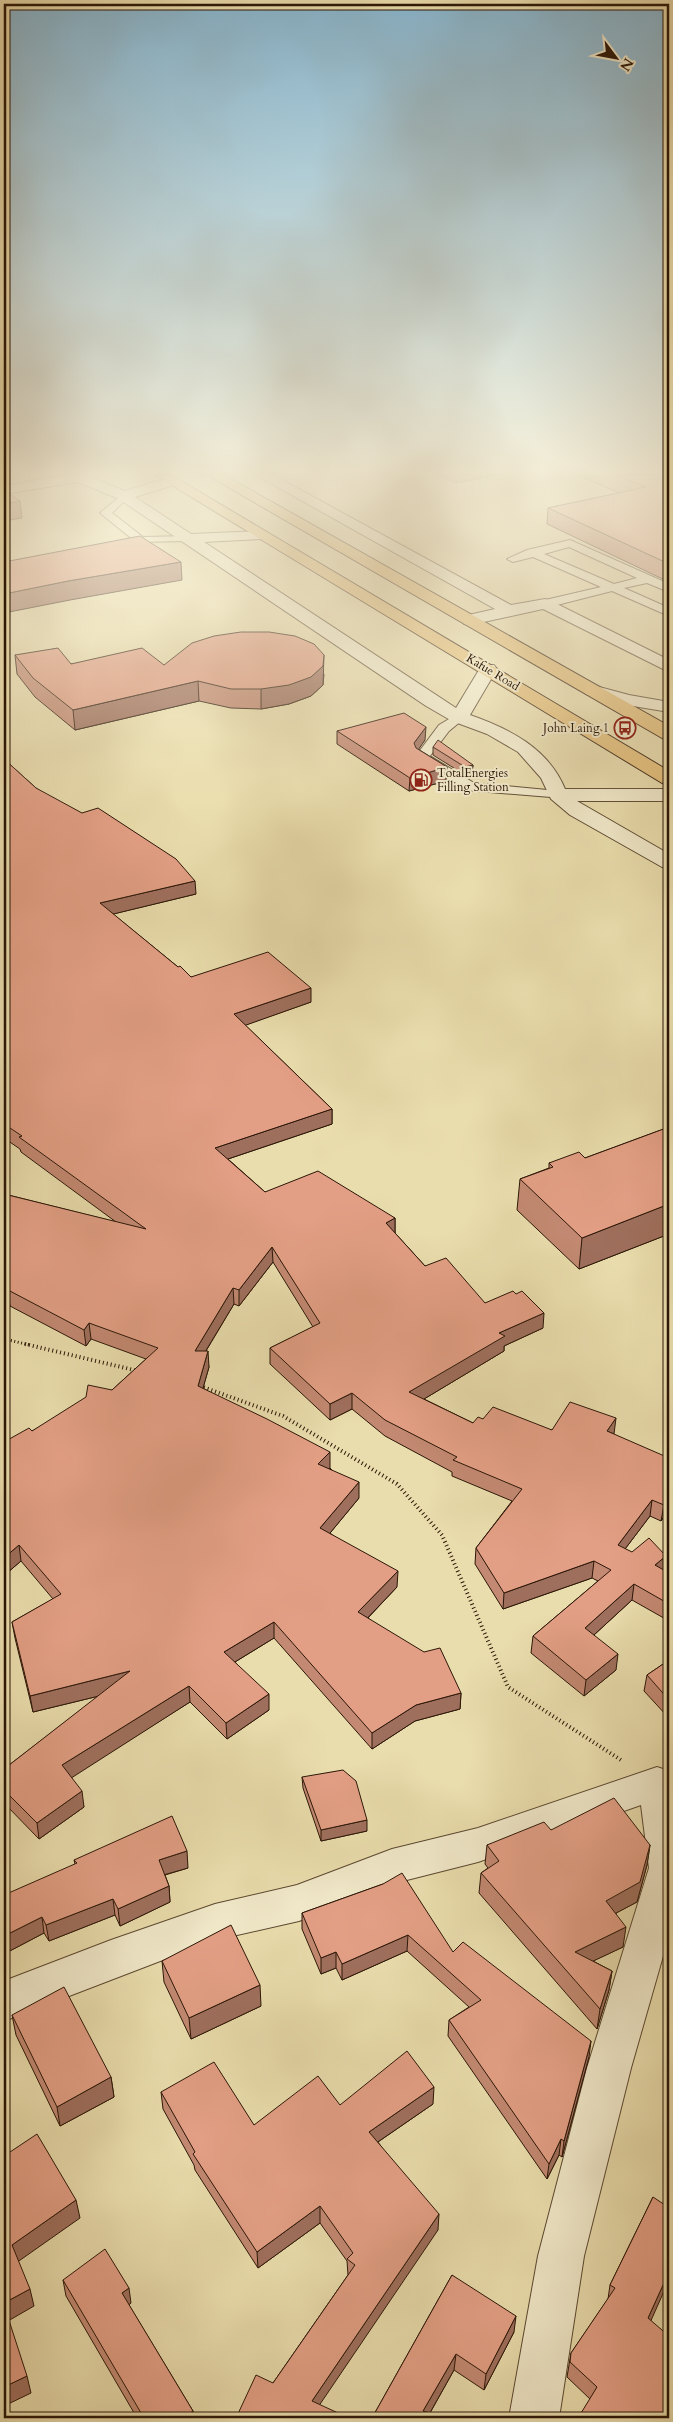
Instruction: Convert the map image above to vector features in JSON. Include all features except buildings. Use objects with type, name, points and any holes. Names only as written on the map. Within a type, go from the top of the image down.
[{"type":"main road","name":"Kafue Road","points":[[351,588],[669,779]]},
{"type":"main road","points":[[414,588],[669,734]]},
{"type":"street","points":[[259,588],[332,638],[432,702],[459,717],[494,730],[524,748],[550,776],[558,795],[577,811],[669,863]]},
{"type":"street","points":[[469,588],[509,610]]},
{"type":"street","points":[[470,620],[509,610],[545,604],[669,666]]},
{"type":"street","points":[[459,717],[488,669]]},
{"type":"street","points":[[592,690],[627,700],[669,707]]},
{"type":"street","points":[[558,795],[669,795]]},
{"type":"street","points":[[4,2001],[111,1959],[215,1922],[300,1903],[392,1866],[478,1845],[657,1783],[669,1868],[609,2068],[561,2256],[534,2418]]},
{"type":"lane","points":[[545,604],[609,588]]},
{"type":"lane","points":[[615,588],[669,612]]},
{"type":"lane","points":[[459,717],[444,728],[422,757],[470,787],[558,795]]},
{"type":"path","points":[[4,1339],[139,1372]]},
{"type":"path","points":[[197,1386],[216,1390],[283,1416],[397,1484],[442,1536],[508,1686],[657,1783]]},
{"type":"place","name":"John Laing 1","points":[[625,728]]},
{"type":"place","name":"TotalEnergies Filling Station","points":[[421,780]]}]
